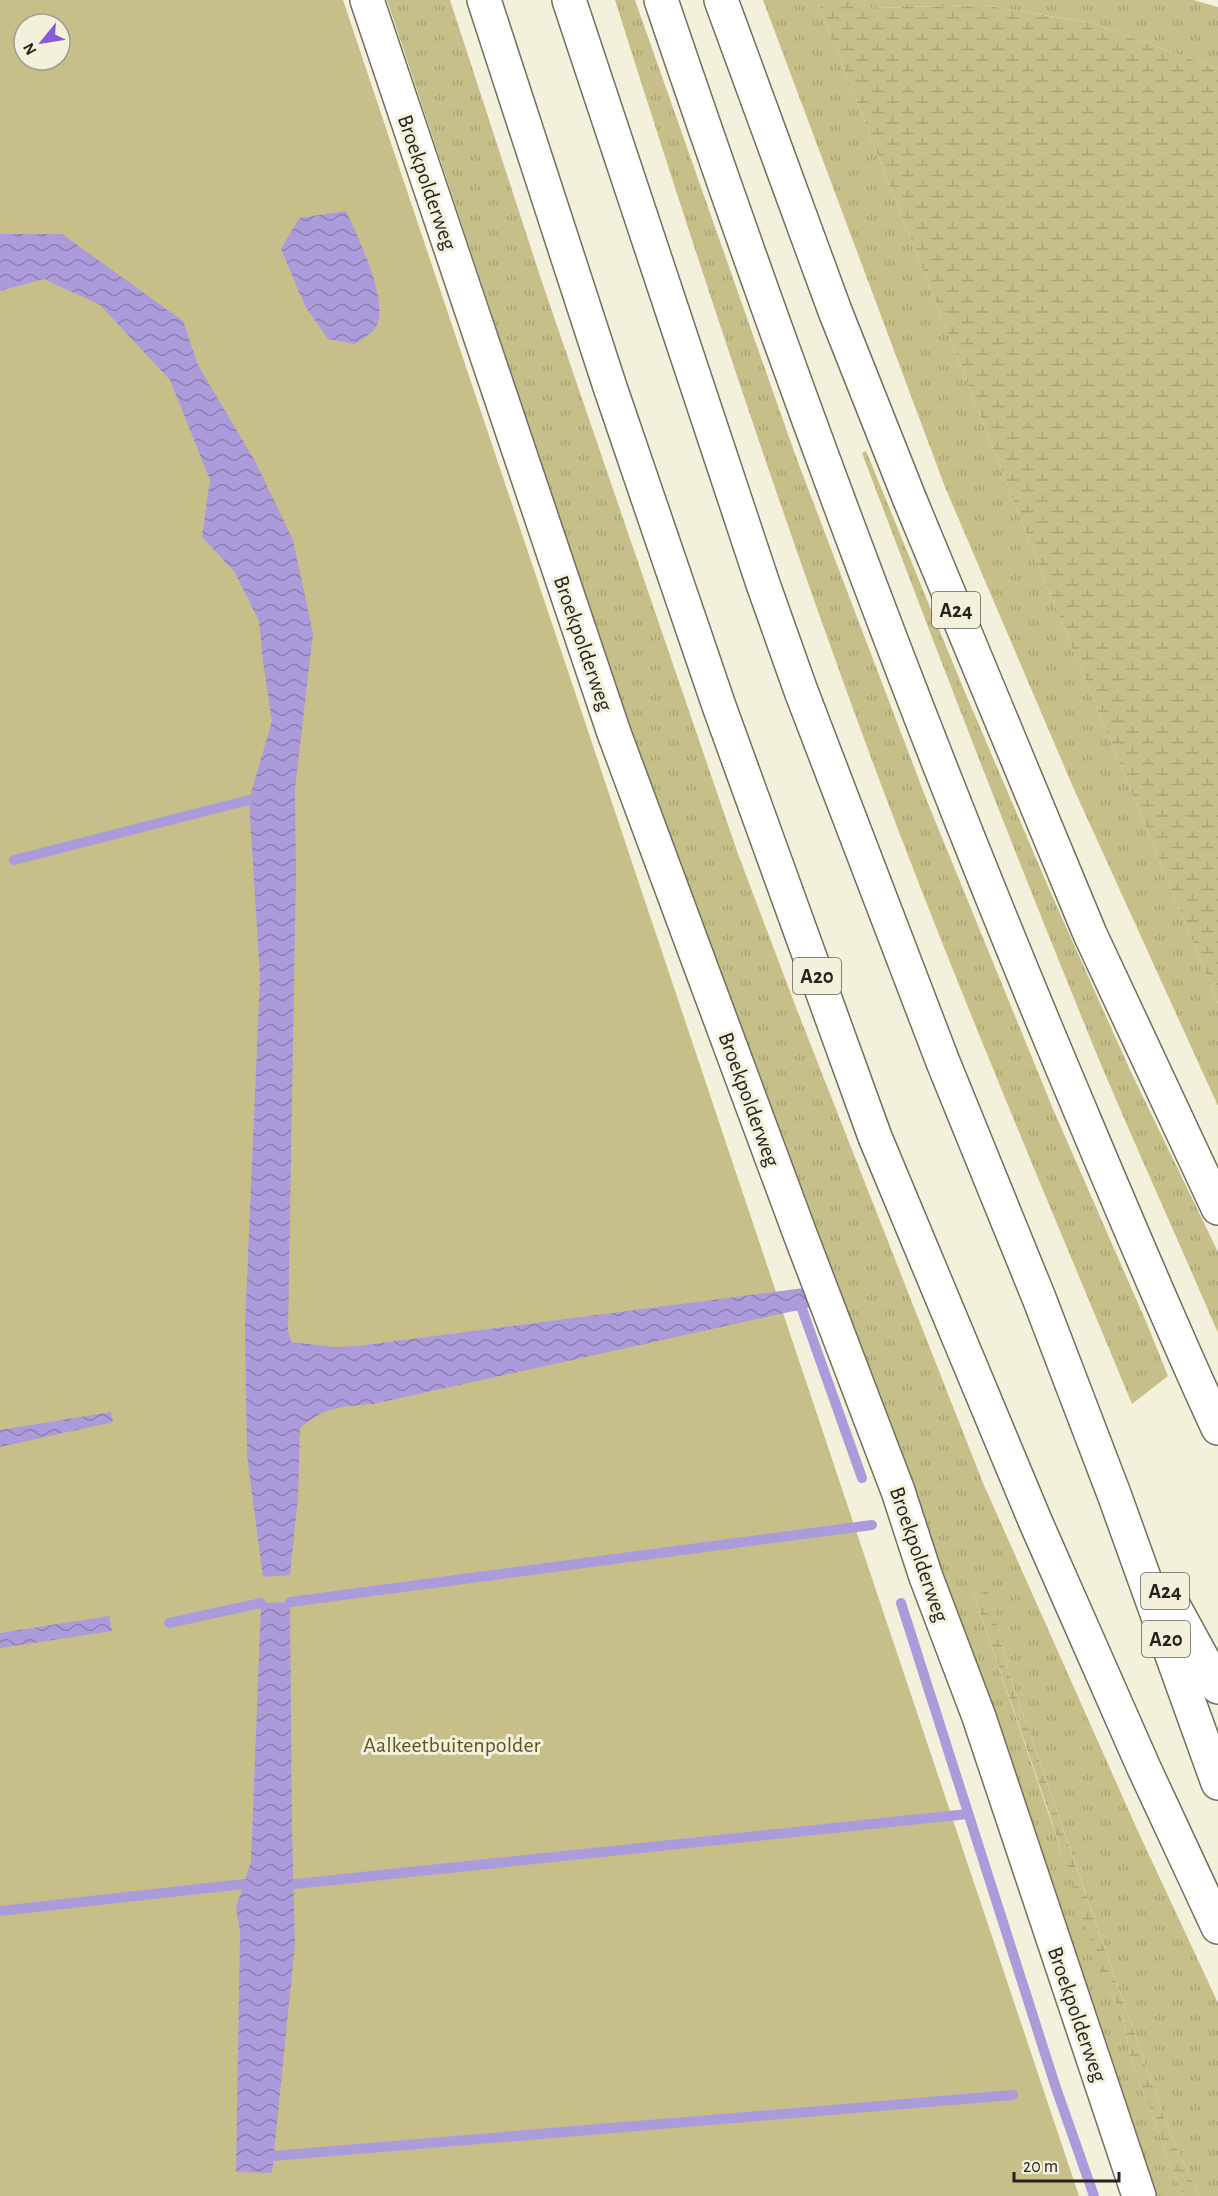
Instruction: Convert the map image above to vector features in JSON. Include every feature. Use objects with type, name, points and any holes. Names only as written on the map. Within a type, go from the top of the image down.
[{"type":"main road","name":"Broekpolderweg","points":[[367,0],[614,733],[898,1491],[926,1577],[979,1717],[1139,2196]]},
{"type":"main road","name":"A20","points":[[484,0],[606,376],[696,640],[875,1137],[1040,1534],[1144,1768],[1218,1927]]},
{"type":"main road","name":"A20","points":[[569,0],[763,584],[801,691],[943,1062],[1039,1298],[1114,1494],[1218,1783]]},
{"type":"main road","points":[[661,0],[734,216],[820,454],[914,700],[1003,925],[1130,1232],[1218,1428]]},
{"type":"main road","name":"A24","points":[[721,0],[836,311],[915,511],[1095,944],[1218,1208]]},
{"type":"main road","name":"A24","points":[[1114,1494],[1218,1687]]},
{"type":"green space","name":"Aalkeetbuitenpolder","points":[[0,0],[343,0],[1079,2196],[0,2196]]},
{"type":"green space","points":[[387,0],[450,0],[541,279],[738,854],[797,1010],[983,1483],[1136,1827],[1218,2003],[1218,2196],[1199,2196],[1168,2129],[1009,1674],[989,1592],[974,1595],[1109,1991],[1122,2013],[1131,2060],[1183,2196],[1156,2196],[1022,1792],[860,1342],[742,1042],[630,729]]},
{"type":"green space","points":[[615,0],[635,0],[796,457],[927,801],[1053,1109],[1168,1376],[1132,1404],[965,1000],[870,755],[738,379]]},
{"type":"green space","points":[[763,0],[817,0],[1053,601],[1218,1003],[1218,1106],[1073,787],[945,487]]},
{"type":"green space","points":[[817,0],[859,0],[869,8],[983,5],[1092,23],[1218,69],[1218,1003],[1053,601]]},
{"type":"green space","points":[[859,0],[1193,0],[1218,7],[1218,69],[1092,23],[983,5],[869,8]]},
{"type":"green space","points":[[866,451],[1050,891],[1130,1070],[1218,1252],[1218,1333],[1100,1062],[1039,910],[862,453]]},
{"type":"green space","points":[[989,1591],[1009,1674],[1168,2129],[1199,2196],[1183,2196],[1131,2060],[1122,2013],[1100,1971],[1047,1807],[974,1595]]},
{"type":"water","points":[[346,211],[371,271],[379,305],[379,319],[374,330],[355,344],[328,339],[305,306],[281,249],[299,218]]},
{"type":"water","points":[[0,234],[62,234],[183,321],[198,365],[256,463],[293,540],[313,633],[295,789],[296,873],[288,1331],[291,1342],[336,1347],[357,1346],[804,1288],[812,1307],[373,1404],[334,1409],[316,1416],[300,1429],[298,1497],[290,1575],[263,1577],[247,1456],[245,1326],[260,977],[249,800],[272,721],[259,621],[234,571],[202,537],[210,480],[170,380],[100,305],[44,279],[0,291]]},
{"type":"water","points":[[111,1412],[113,1422],[0,1447],[0,1430]]},
{"type":"water","points":[[290,1602],[295,1944],[272,2173],[236,2172],[240,1931],[236,1908],[251,1862],[261,1603]]},
{"type":"water","points":[[109,1616],[112,1631],[0,1648],[0,1633]]},
{"type":"waterway","points":[[14,860],[249,800]]},
{"type":"waterway","points":[[802,1309],[862,1478]]},
{"type":"waterway","points":[[290,1602],[872,1525]]},
{"type":"waterway","points":[[169,1623],[261,1603]]},
{"type":"waterway","points":[[901,1603],[1056,2088],[1094,2196]]},
{"type":"waterway","points":[[295,1884],[968,1814]]},
{"type":"waterway","points":[[0,1911],[244,1884]]},
{"type":"waterway","points":[[273,2156],[1013,2095]]}]
